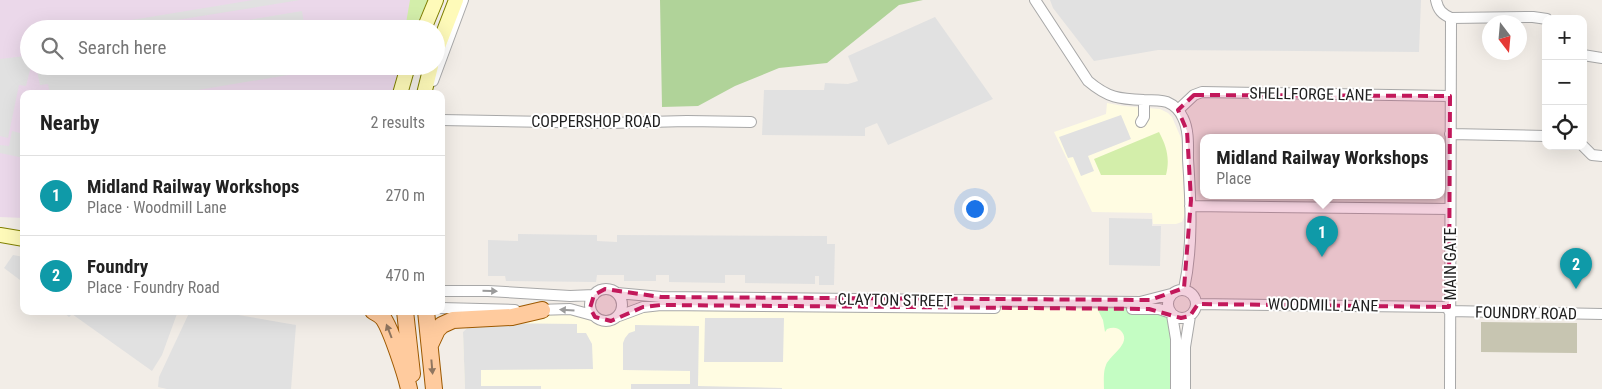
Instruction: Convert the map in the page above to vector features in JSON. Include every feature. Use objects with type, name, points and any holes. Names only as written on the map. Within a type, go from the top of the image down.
[{"type":"main road","points":[[428,20],[436,0]]},
{"type":"main road","points":[[445,29],[456,0]]},
{"type":"main road","points":[[401,90],[405,75]]},
{"type":"main road","points":[[425,90],[429,75]]},
{"type":"main road","points":[[0,235],[20,238]]},
{"type":"main road","points":[[430,345],[437,330],[442,325],[453,320],[512,317],[542,310]]},
{"type":"main road","points":[[379,315],[387,325],[409,389]]},
{"type":"main road","points":[[405,315],[413,389]]},
{"type":"main road","points":[[426,315],[434,389]]},
{"type":"street","points":[[445,48],[463,0]]},
{"type":"street","points":[[1035,0],[1088,81],[1100,91],[1111,97],[1157,100],[1168,103],[1178,110],[1183,118],[1187,131],[1190,206],[1189,252],[1184,289]]},
{"type":"street","points":[[1436,0],[1442,14],[1451,18],[1542,18]]},
{"type":"street","name":"MAIN GATE","points":[[1450,389],[1451,18]]},
{"type":"street","points":[[1587,56],[1602,58]]},
{"type":"street","points":[[431,90],[435,75]]},
{"type":"street","name":"SHELLFORGE LANE","points":[[1178,110],[1194,95],[1202,92],[1450,96]]},
{"type":"street","points":[[1141,122],[1144,117],[1144,100]]},
{"type":"street","name":"COPPERSHOP ROAD","points":[[445,119],[609,123],[751,122]]},
{"type":"street","points":[[1450,134],[1542,136]]},
{"type":"street","points":[[1587,150],[1592,154],[1602,156]]},
{"type":"street","points":[[1190,206],[1450,209]]},
{"type":"street","points":[[445,308],[570,309],[592,315],[606,322],[615,319],[622,307],[617,293],[605,289],[600,290],[594,295],[590,304],[592,315]]},
{"type":"street","points":[[1176,389],[1176,339],[1168,301],[1171,294],[1184,289],[1194,296],[1196,304],[1190,316],[1185,347],[1185,389]]},
{"type":"street","points":[[445,291],[488,291],[570,296],[594,295]]},
{"type":"street","name":"CLAYTON STREET","points":[[617,293],[661,297],[1140,302],[1171,294]]},
{"type":"street","name":"WOODMILL LANE","points":[[1196,304],[1449,309]]},
{"type":"street","name":"CLAYTON STREET","points":[[618,316],[643,307],[661,306],[1149,309],[1172,314]]},
{"type":"street","name":"FOUNDRY ROAD","points":[[1449,309],[1602,314]]},
{"type":"street","points":[[1172,314],[1181,318],[1190,316]]},
{"type":"highlighted area","points":[[1194,95],[1450,96],[1449,307],[1198,304],[1190,316],[1181,318],[1149,309],[661,305],[643,307],[611,321],[595,317],[590,308],[594,295],[605,289],[661,297],[1150,300],[1184,288],[1191,200],[1187,131],[1178,110]]},
{"type":"shaded area","points":[[0,0],[418,0],[414,20],[20,20],[20,75],[401,75],[397,90],[20,90],[20,218],[0,217]]},
{"type":"shaded area","points":[[253,0],[300,0],[177,20],[132,20]]},
{"type":"shaded area","points":[[1050,0],[1421,0],[1419,52],[1158,50],[1094,61],[1053,8]]},
{"type":"shaded area","points":[[302,11],[304,20],[248,20]]},
{"type":"shaded area","points":[[935,17],[993,99],[888,145],[877,123],[865,128],[865,136],[762,135],[764,90],[824,90],[825,83],[848,84],[858,81],[848,56]]},
{"type":"shaded area","points":[[20,57],[20,75],[29,75],[26,86],[19,85],[8,138],[0,136],[0,59]]},
{"type":"shaded area","points":[[38,75],[288,75],[198,90],[49,90],[48,84],[40,85]]},
{"type":"shaded area","points":[[1107,103],[1160,109],[1172,117],[1181,138],[1185,215],[1182,222],[1176,224],[1153,224],[1152,213],[1092,212],[1054,132],[1106,114]]},
{"type":"shaded area","points":[[1121,115],[1131,139],[1088,156],[1094,171],[1081,176],[1073,157],[1068,158],[1059,137]]},
{"type":"shaded area","points":[[12,131],[20,133],[20,157],[0,153],[0,145],[9,146]]},
{"type":"shaded area","points":[[1109,218],[1152,219],[1152,226],[1161,226],[1160,266],[1109,265]]},
{"type":"shaded area","points":[[518,234],[597,235],[597,241],[617,242],[617,235],[827,236],[827,244],[835,244],[834,285],[819,285],[819,276],[815,276],[815,284],[745,283],[745,275],[725,275],[725,283],[669,282],[669,275],[656,275],[656,281],[624,281],[624,275],[597,275],[596,282],[506,281],[505,276],[488,276],[488,240],[518,241]]},
{"type":"shaded area","points":[[13,255],[20,256],[20,280],[4,268]]},
{"type":"shaded area","points":[[661,305],[1149,309],[1176,389],[465,389],[463,332],[542,310],[592,315],[607,321]]},
{"type":"shaded area","points":[[73,315],[177,315],[162,355],[152,371]]},
{"type":"shaded area","points":[[188,315],[238,315],[296,325],[291,389],[167,389],[158,387],[159,377]]},
{"type":"shaded area","points":[[705,318],[784,318],[783,362],[704,362]]},
{"type":"shaded area","points":[[1481,322],[1577,323],[1577,353],[1481,352]]},
{"type":"shaded area","points":[[473,323],[577,324],[577,333],[586,333],[592,344],[593,369],[481,370],[481,386],[541,386],[541,389],[465,389],[463,332]]},
{"type":"shaded area","points":[[635,325],[699,326],[698,386],[782,389],[631,389],[631,384],[690,384],[690,371],[623,370],[623,343],[629,333],[635,331]]},
{"type":"green space","points":[[410,0],[428,0],[419,20],[407,20]]},
{"type":"green space","points":[[660,0],[923,0],[899,5],[827,63],[779,68],[735,86],[698,106],[662,107]]},
{"type":"green space","points":[[1159,132],[1167,153],[1166,175],[1101,175],[1094,159]]},
{"type":"green space","points":[[1097,308],[1149,309],[1171,313],[1176,389],[1104,389],[1106,365],[1122,345],[1124,336],[1119,329],[1115,328],[1107,329],[1105,332],[1103,320]]},
{"type":"place","name":"Midland Railway Workshops","points":[[1322,257]]},
{"type":"place","name":"Foundry","points":[[1576,289]]}]
